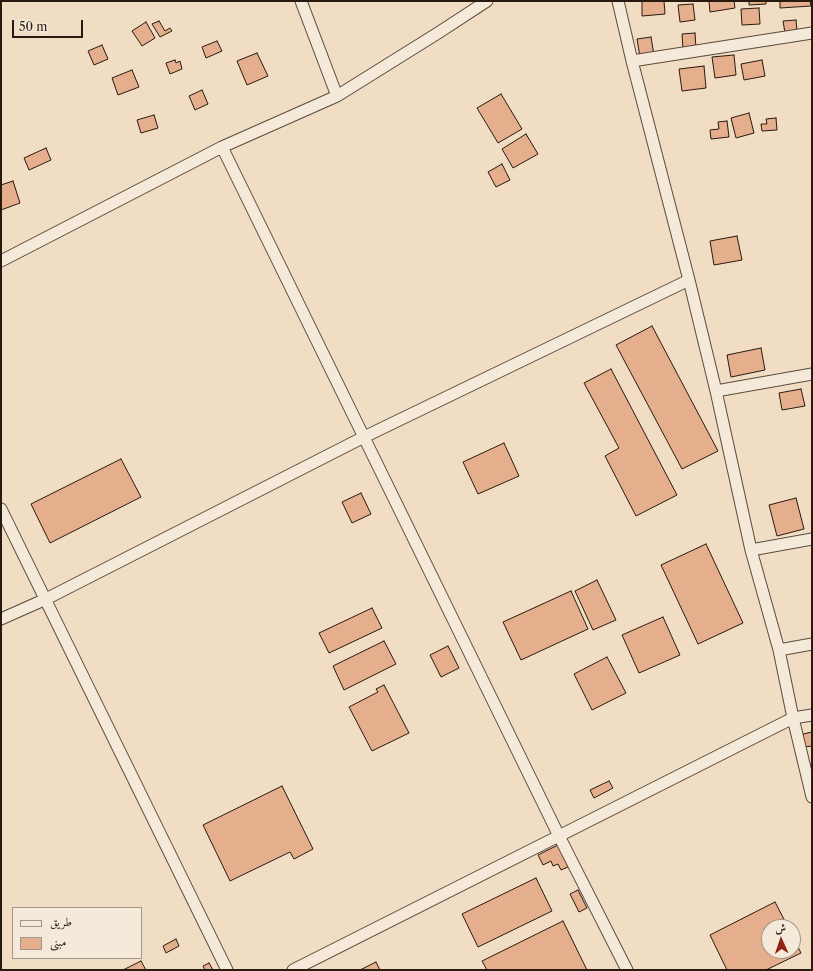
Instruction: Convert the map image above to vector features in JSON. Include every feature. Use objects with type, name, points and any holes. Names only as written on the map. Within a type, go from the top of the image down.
[{"type":"street","points":[[301,1],[337,96]]},
{"type":"street","points":[[1,261],[222,147],[337,96],[487,1]]},
{"type":"street","points":[[618,1],[632,61],[689,280],[716,392],[751,550],[779,650],[793,718],[812,797]]},
{"type":"street","points":[[632,61],[812,33]]},
{"type":"street","points":[[222,147],[559,836],[627,970]]},
{"type":"street","points":[[1,619],[46,599],[364,437],[689,280]]},
{"type":"street","points":[[716,392],[812,374]]},
{"type":"street","points":[[1,509],[227,970]]},
{"type":"street","points":[[751,550],[812,539]]},
{"type":"street","points":[[779,650],[812,644]]},
{"type":"street","points":[[293,970],[793,718],[812,715]]},
{"type":"building","points":[[642,1],[664,1],[665,14],[642,16]]},
{"type":"building","points":[[709,1],[734,1],[735,8],[710,12]]},
{"type":"building","points":[[749,1],[766,1],[766,4],[749,5]]},
{"type":"building","points":[[780,1],[810,1],[811,6],[780,8]]},
{"type":"building","points":[[693,4],[695,20],[680,22],[678,5]]},
{"type":"building","points":[[759,8],[760,24],[742,25],[741,9]]},
{"type":"building","points":[[796,20],[797,32],[785,33],[783,21]]},
{"type":"building","points":[[159,21],[165,31],[170,28],[172,31],[160,37],[152,24]]},
{"type":"building","points":[[146,22],[155,38],[142,46],[132,31]]},
{"type":"building","points":[[695,33],[696,48],[683,49],[682,34]]},
{"type":"building","points":[[651,37],[654,55],[640,57],[637,39]]},
{"type":"building","points":[[217,41],[222,51],[206,58],[202,47]]},
{"type":"building","points":[[102,45],[108,59],[94,65],[88,51]]},
{"type":"building","points":[[257,53],[268,76],[247,85],[237,61]]},
{"type":"building","points":[[734,55],[736,75],[715,78],[712,57]]},
{"type":"building","points":[[175,60],[176,63],[180,61],[182,69],[170,74],[166,63]]},
{"type":"building","points":[[762,60],[765,76],[744,80],[741,64]]},
{"type":"building","points":[[704,66],[706,88],[682,91],[679,69]]},
{"type":"building","points":[[132,70],[139,87],[118,95],[112,78]]},
{"type":"building","points":[[202,90],[208,104],[195,110],[189,96]]},
{"type":"building","points":[[501,94],[522,129],[498,143],[477,108]]},
{"type":"building","points":[[749,113],[754,133],[736,138],[731,118]]},
{"type":"building","points":[[154,115],[158,128],[141,133],[137,120]]},
{"type":"building","points":[[776,118],[777,130],[762,131],[761,124],[767,124],[766,119]]},
{"type":"building","points":[[727,121],[729,137],[711,139],[710,130],[719,129],[718,122]]},
{"type":"building","points":[[526,134],[538,154],[513,168],[502,149]]},
{"type":"building","points":[[46,148],[51,160],[29,170],[24,158]]},
{"type":"building","points":[[502,164],[510,180],[496,187],[488,172]]},
{"type":"building","points":[[13,181],[20,203],[1,210],[1,185]]},
{"type":"building","points":[[737,236],[742,260],[714,265],[710,241]]},
{"type":"building","points":[[652,326],[718,451],[682,469],[616,345]]},
{"type":"building","points":[[761,348],[765,370],[731,377],[727,355]]},
{"type":"building","points":[[611,369],[677,495],[636,516],[605,456],[619,448],[584,383]]},
{"type":"building","points":[[801,389],[805,406],[782,410],[779,393]]},
{"type":"building","points":[[504,443],[519,476],[478,494],[463,462]]},
{"type":"building","points":[[121,459],[141,497],[50,543],[31,504]]},
{"type":"building","points":[[361,493],[371,514],[352,523],[342,502]]},
{"type":"building","points":[[796,498],[804,529],[777,536],[769,505]]},
{"type":"building","points":[[706,544],[743,623],[698,644],[661,565]]},
{"type":"building","points":[[597,580],[616,620],[593,630],[575,591]]},
{"type":"building","points":[[571,591],[588,629],[521,660],[503,622]]},
{"type":"building","points":[[372,608],[382,628],[329,653],[319,633]]},
{"type":"building","points":[[663,617],[680,655],[639,673],[622,635]]},
{"type":"building","points":[[384,641],[396,664],[344,690],[333,666]]},
{"type":"building","points":[[448,646],[459,668],[441,677],[430,655]]},
{"type":"building","points":[[607,657],[626,693],[592,710],[574,674]]},
{"type":"building","points":[[384,685],[409,733],[372,751],[349,707],[378,692],[376,689]]},
{"type":"building","points":[[812,732],[812,746],[804,747],[803,734]]},
{"type":"building","points":[[609,781],[613,788],[594,798],[590,790]]},
{"type":"building","points":[[282,786],[313,849],[294,859],[290,852],[230,881],[203,825]]},
{"type":"building","points":[[558,845],[568,867],[561,870],[558,864],[553,866],[551,861],[543,865],[538,855]]},
{"type":"building","points":[[536,878],[552,911],[478,947],[462,914]]},
{"type":"building","points":[[578,890],[587,908],[579,912],[570,894]]},
{"type":"building","points":[[775,902],[784,919],[761,919],[761,959],[789,959],[766,970],[727,970],[710,935]]},
{"type":"building","points":[[563,921],[587,970],[487,970],[482,961]]},
{"type":"building","points":[[176,939],[179,946],[166,953],[163,946]]},
{"type":"building","points":[[141,961],[146,970],[123,970]]},
{"type":"building","points":[[376,962],[380,970],[360,970]]},
{"type":"building","points":[[209,963],[213,970],[205,970],[203,966]]}]
